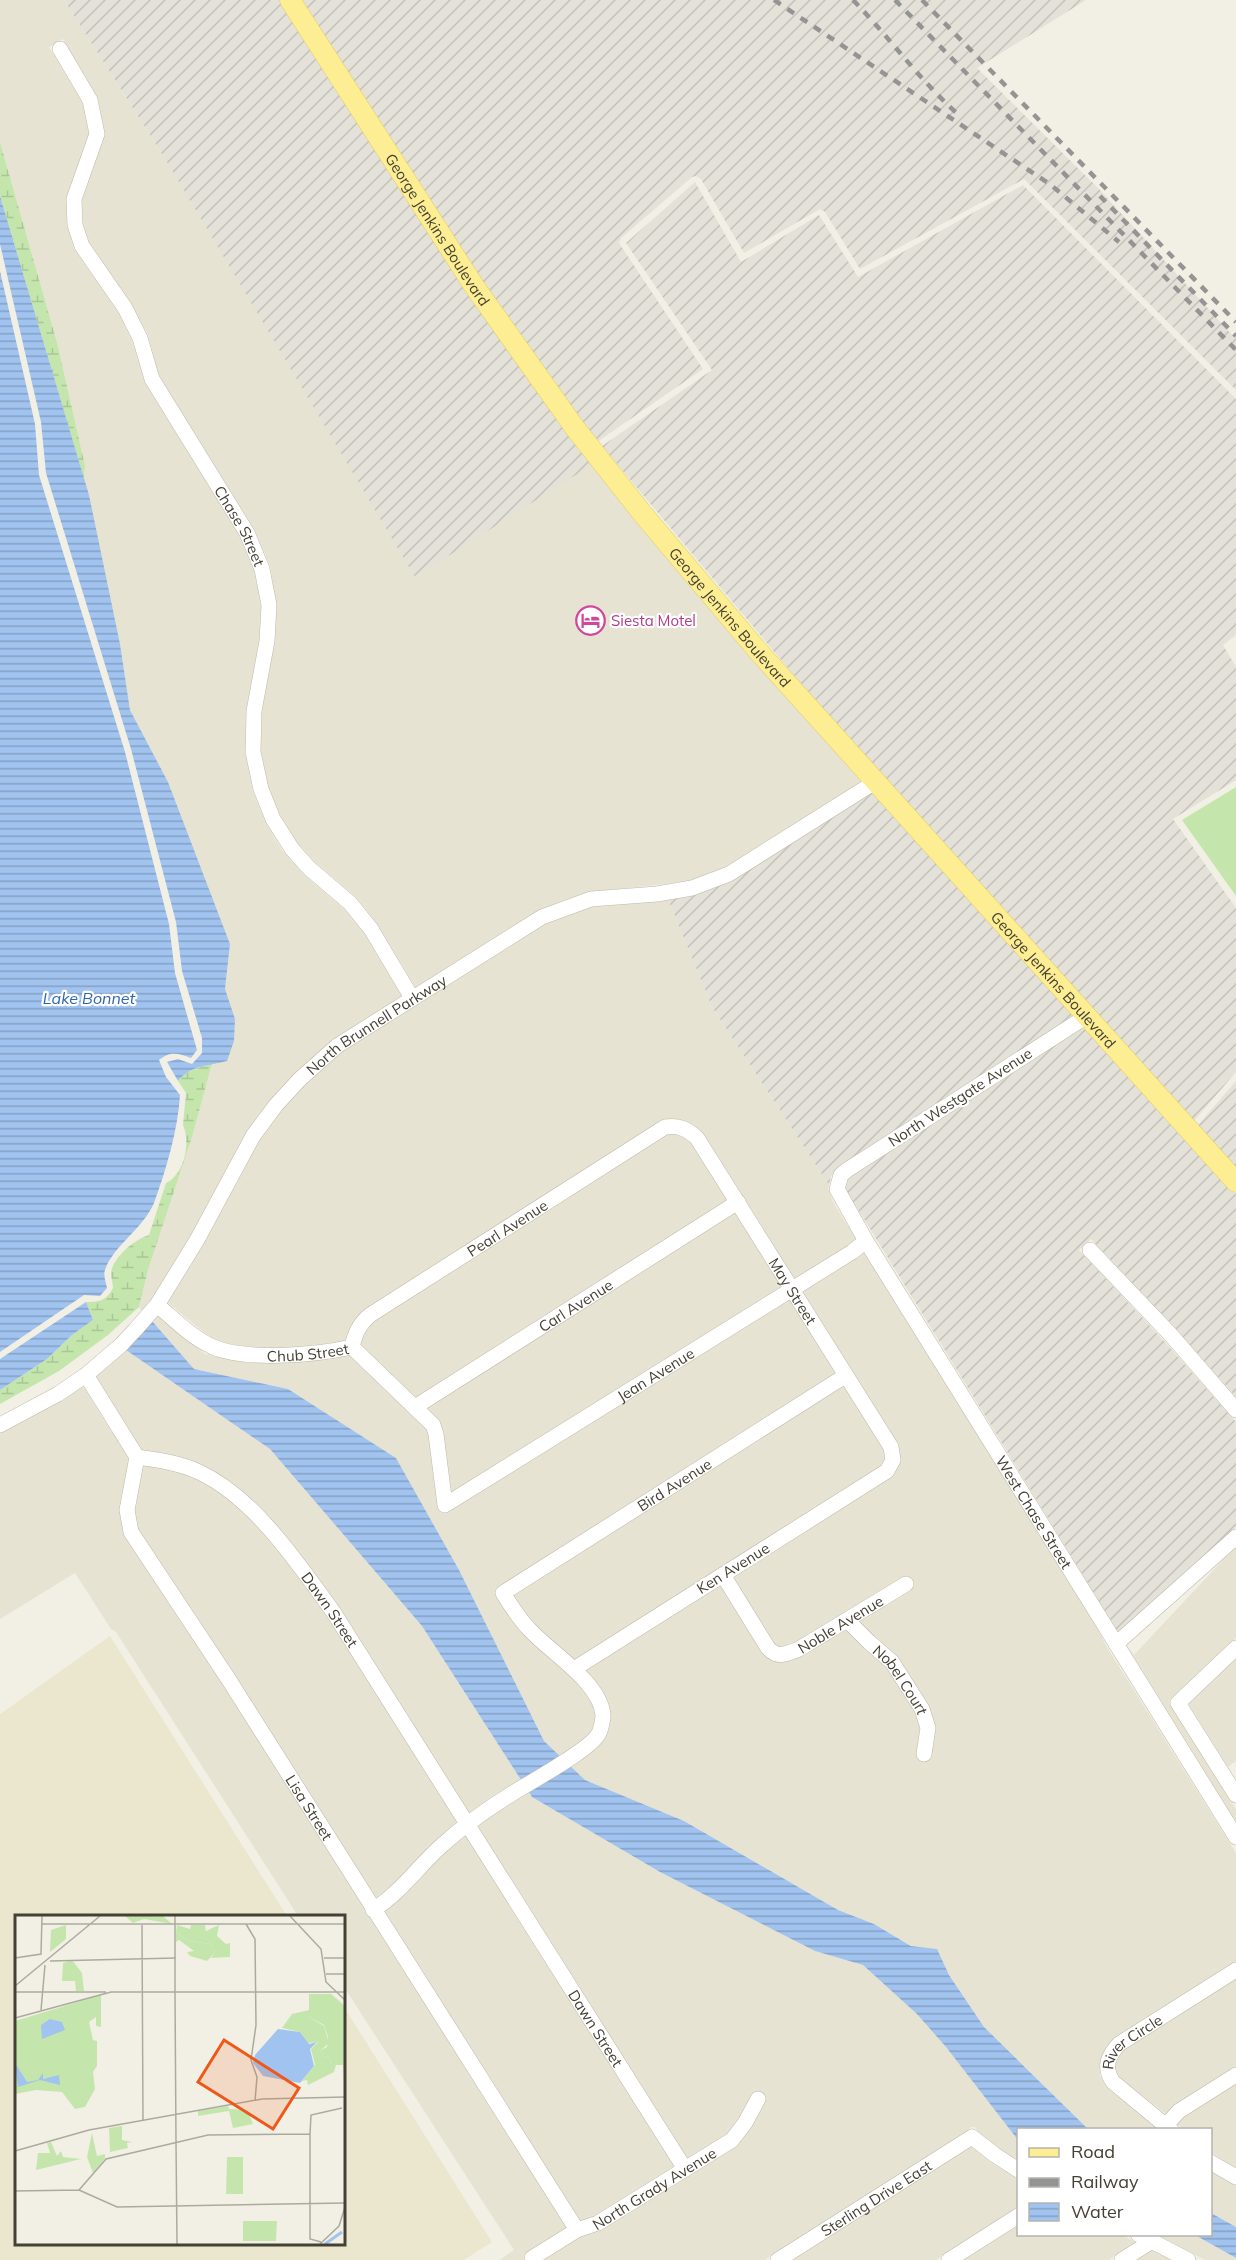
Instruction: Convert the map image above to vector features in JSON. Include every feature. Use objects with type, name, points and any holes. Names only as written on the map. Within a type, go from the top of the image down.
[{"type":"main road","name":"George Jenkins Boulevard","points":[[290,0],[469,279],[575,428],[650,522],[745,636],[1236,1182]]},
{"type":"street","name":"Chase Street","points":[[60,49],[90,100],[97,134],[74,200],[75,225],[82,246],[125,308],[140,338],[152,379],[247,533],[262,569],[268,605],[267,640],[254,711],[253,752],[261,789],[273,819],[292,849],[309,868],[350,903],[371,929],[412,998]]},
{"type":"street","name":"North Brunnell Parkway","points":[[0,1425],[58,1394],[86,1375],[121,1345],[157,1305],[197,1240],[252,1136],[300,1079],[337,1046],[542,917],[591,899],[657,894],[692,888],[729,874],[875,782]]},
{"type":"street","name":"North Westgate Avenue","points":[[838,1183],[841,1174],[1087,1016]]},
{"type":"street","name":"Pearl Avenue","points":[[352,1347],[362,1322],[370,1315],[665,1127],[678,1127]]},
{"type":"street","name":"May Street","points":[[678,1127],[688,1130],[697,1138],[738,1202],[891,1447],[893,1460],[891,1465]]},
{"type":"street","name":"West Chase Street","points":[[838,1183],[837,1189],[840,1197],[866,1240],[1236,1837]]},
{"type":"street","name":"Carl Avenue","points":[[415,1407],[738,1202]]},
{"type":"street","name":"Jean Avenue","points":[[445,1505],[852,1252],[866,1240]]},
{"type":"street","points":[[1090,1250],[1171,1335],[1236,1410]]},
{"type":"street","name":"Chub Street","points":[[157,1305],[206,1344],[221,1350],[282,1355],[334,1351],[352,1347],[379,1376],[433,1425],[445,1505]]},
{"type":"street","points":[[86,1375],[137,1457]]},
{"type":"street","name":"Bird Avenue","points":[[574,1669],[530,1630],[503,1593],[845,1376]]},
{"type":"street","name":"Dawn Street","points":[[137,1457],[173,1463],[208,1477],[237,1497],[292,1557],[334,1614],[685,2169]]},
{"type":"street","name":"Lisa Street","points":[[137,1457],[126,1510],[131,1532],[229,1680],[577,2230]]},
{"type":"street","name":"Ken Avenue","points":[[574,1669],[887,1471],[891,1465]]},
{"type":"street","points":[[1116,1644],[1236,1537]]},
{"type":"street","name":"Noble Avenue","points":[[723,1575],[768,1648],[773,1653],[783,1655],[799,1649],[906,1584]]},
{"type":"street","name":"Nobel Court","points":[[847,1620],[892,1662],[922,1709],[928,1728],[924,1754]]},
{"type":"street","points":[[1236,1648],[1178,1703],[1199,1735],[1231,1775],[1236,1795]]},
{"type":"street","points":[[373,1910],[390,1899],[440,1847],[486,1809],[590,1744],[599,1734],[603,1716],[597,1698],[574,1669]]},
{"type":"street","name":"River Circle","points":[[1168,2127],[1113,2082],[1108,2075],[1107,2063],[1111,2052],[1119,2044],[1236,1970]]},
{"type":"street","points":[[1168,2127],[1179,2111],[1236,2075]]},
{"type":"street","name":"North Grady Avenue","points":[[532,2258],[577,2230],[598,2223],[732,2140],[745,2123],[758,2099]]},
{"type":"street","name":"Sterling Drive East","points":[[778,2260],[972,2137],[1017,2169]]},
{"type":"street","points":[[1212,2163],[1236,2177]]},
{"type":"street","points":[[950,2260],[1017,2217]]},
{"type":"street","points":[[1122,2260],[1145,2238],[1188,2260]]},
{"type":"shaded area","points":[[0,0],[64,0],[164,157],[593,464],[864,781],[723,868],[691,881],[591,892],[564,900],[538,911],[416,988],[378,925],[357,898],[315,862],[296,841],[280,815],[268,786],[261,750],[262,711],[275,640],[276,603],[270,566],[254,529],[159,376],[148,335],[132,305],[89,242],[83,223],[82,200],[104,136],[98,98],[63,39],[49,47],[83,104],[89,134],[66,200],[67,226],[74,249],[118,312],[132,341],[145,383],[240,537],[255,572],[261,606],[259,641],[246,710],[245,752],[253,792],[265,822],[282,850],[303,874],[344,909],[364,933],[402,997],[270,1101],[246,1133],[190,1237],[151,1301],[142,1311],[139,1307],[148,1270],[192,1137],[211,1065],[227,1061],[225,989],[230,944],[168,782],[130,710],[120,644],[84,479],[85,466],[58,346],[0,142]]},
{"type":"shaded area","points":[[64,0],[281,0],[593,464],[415,577],[164,157]]},
{"type":"shaded area","points":[[300,0],[1086,0],[977,68],[1099,189],[1234,337],[1236,335],[1236,390],[1024,179],[860,269],[825,212],[820,209],[744,253],[701,179],[696,176],[621,238],[619,243],[703,369],[597,442],[481,282]]},
{"type":"shaded area","points":[[695,182],[741,262],[819,215],[858,277],[1023,185],[1236,399],[1236,635],[1223,645],[1236,667],[1236,780],[1173,819],[1236,908],[1236,1072],[1194,1121],[807,691],[602,446],[712,370],[626,243]]},
{"type":"shaded area","points":[[873,792],[1075,1015],[843,1163],[831,1176],[829,1185],[712,1007],[668,899],[732,880]]},
{"type":"shaded area","points":[[668,899],[712,1007],[829,1185],[833,1202],[856,1239],[841,1252],[850,1262],[864,1252],[1236,1853],[1236,1962],[1115,2038],[1106,2047],[1100,2061],[1100,2076],[1107,2088],[1157,2128],[1087,2128],[984,2027],[949,1975],[936,1949],[912,1946],[874,1924],[838,1910],[684,1821],[585,1780],[544,1741],[459,1570],[396,1458],[288,1389],[194,1369],[152,1321],[158,1315],[206,1355],[217,1343],[167,1302],[204,1242],[259,1140],[282,1109],[306,1084],[342,1052],[545,924],[592,907]]},
{"type":"shaded area","points":[[1085,1026],[1236,1194],[1236,1397],[1177,1330],[1091,1239],[1079,1250],[1236,1422],[1236,1527],[1118,1632],[845,1188],[848,1178]]},
{"type":"shaded area","points":[[1236,1081],[1236,1170],[1197,1126]]},
{"type":"shaded area","points":[[126,1350],[270,1449],[422,1626],[532,1797],[660,1872],[815,1951],[863,1965],[917,2013],[946,2047],[1017,2139],[1017,2160],[978,2132],[975,2127],[971,2127],[765,2260],[500,2260],[514,2250],[345,1989],[345,1915],[297,1915],[116,1632],[111,1629],[75,1573],[0,1619],[0,1433],[62,1400],[83,1386],[112,1433],[126,1424],[96,1376]]},
{"type":"shaded area","points":[[1236,1546],[1236,1638],[1173,1698],[1172,1707],[1236,1810],[1236,1822],[1126,1644],[1134,1655]]},
{"type":"shaded area","points":[[110,1636],[286,1915],[15,1915],[15,2245],[345,2245],[345,2009],[492,2242],[464,2260],[0,2260],[0,1714]]},
{"type":"shaded area","points":[[1236,1658],[1236,1761],[1228,1767],[1188,1703]]},
{"type":"shaded area","points":[[1236,1979],[1236,2067],[1174,2106],[1166,2114],[1119,2077],[1115,2063],[1124,2049]]},
{"type":"shaded area","points":[[1236,2084],[1236,2169],[1212,2153],[1212,2128],[1181,2128],[1177,2124],[1184,2117]]},
{"type":"shaded area","points":[[971,2146],[1017,2179],[1017,2208],[936,2260],[791,2260]]},
{"type":"shaded area","points":[[1212,2172],[1236,2185],[1236,2227],[1212,2214]]},
{"type":"shaded area","points":[[1017,2226],[1017,2236],[1123,2236],[1136,2242],[1109,2260],[963,2260]]},
{"type":"shaded area","points":[[1159,2236],[1197,2236],[1236,2258],[1236,2260],[1205,2260]]},
{"type":"shaded area","points":[[1151,2250],[1171,2260],[1136,2260]]},
{"type":"green space","points":[[0,142],[58,346],[85,466],[84,479],[0,196]]},
{"type":"green space","points":[[1236,787],[1236,896],[1182,820]]},
{"type":"green space","points":[[212,1063],[192,1137],[148,1270],[139,1307],[108,1335],[59,1371],[0,1404],[0,1390],[47,1359],[72,1335],[93,1320],[86,1302],[98,1301],[108,1296],[113,1288],[111,1273],[120,1255],[131,1245],[149,1235],[166,1183],[177,1173],[186,1149],[183,1125],[186,1093],[178,1081],[184,1073]]},
{"type":"water","points":[[0,196],[89,495],[120,644],[130,710],[168,782],[230,944],[225,989],[235,1019],[234,1041],[227,1061],[194,1069],[178,1081],[167,1062],[178,1059],[192,1064],[202,1053],[202,1038],[182,971],[176,922],[131,749],[46,473],[41,422],[0,244]]},
{"type":"water","name":"Lake Bonnet","points":[[0,271],[35,424],[39,475],[125,752],[169,924],[175,973],[197,1050],[191,1058],[174,1054],[159,1060],[166,1077],[180,1095],[174,1136],[154,1203],[143,1221],[114,1253],[105,1270],[107,1288],[100,1296],[84,1295],[0,1352]]},
{"type":"water","points":[[86,1302],[93,1320],[72,1335],[47,1359],[0,1390],[0,1359]]},
{"type":"water","points":[[152,1321],[194,1369],[288,1389],[396,1458],[459,1570],[544,1741],[585,1780],[684,1821],[838,1910],[874,1924],[911,1946],[937,1949],[949,1975],[984,2027],[1087,2128],[1017,2128],[1017,2139],[946,2047],[917,2014],[863,1965],[815,1951],[660,1872],[532,1797],[422,1626],[270,1449],[126,1350]]},
{"type":"water","points":[[1212,2214],[1236,2227],[1236,2258],[1197,2236],[1212,2236]]},
{"type":"railway","points":[[774,0],[1051,185],[1119,242]]},
{"type":"railway","points":[[853,0],[932,89],[961,117]]},
{"type":"railway","points":[[895,0],[1236,350]]},
{"type":"railway","points":[[922,0],[1236,322]]},
{"type":"railway","points":[[1100,196],[1236,336]]},
{"type":"place","name":"Siesta Motel","points":[[590,620]]}]
